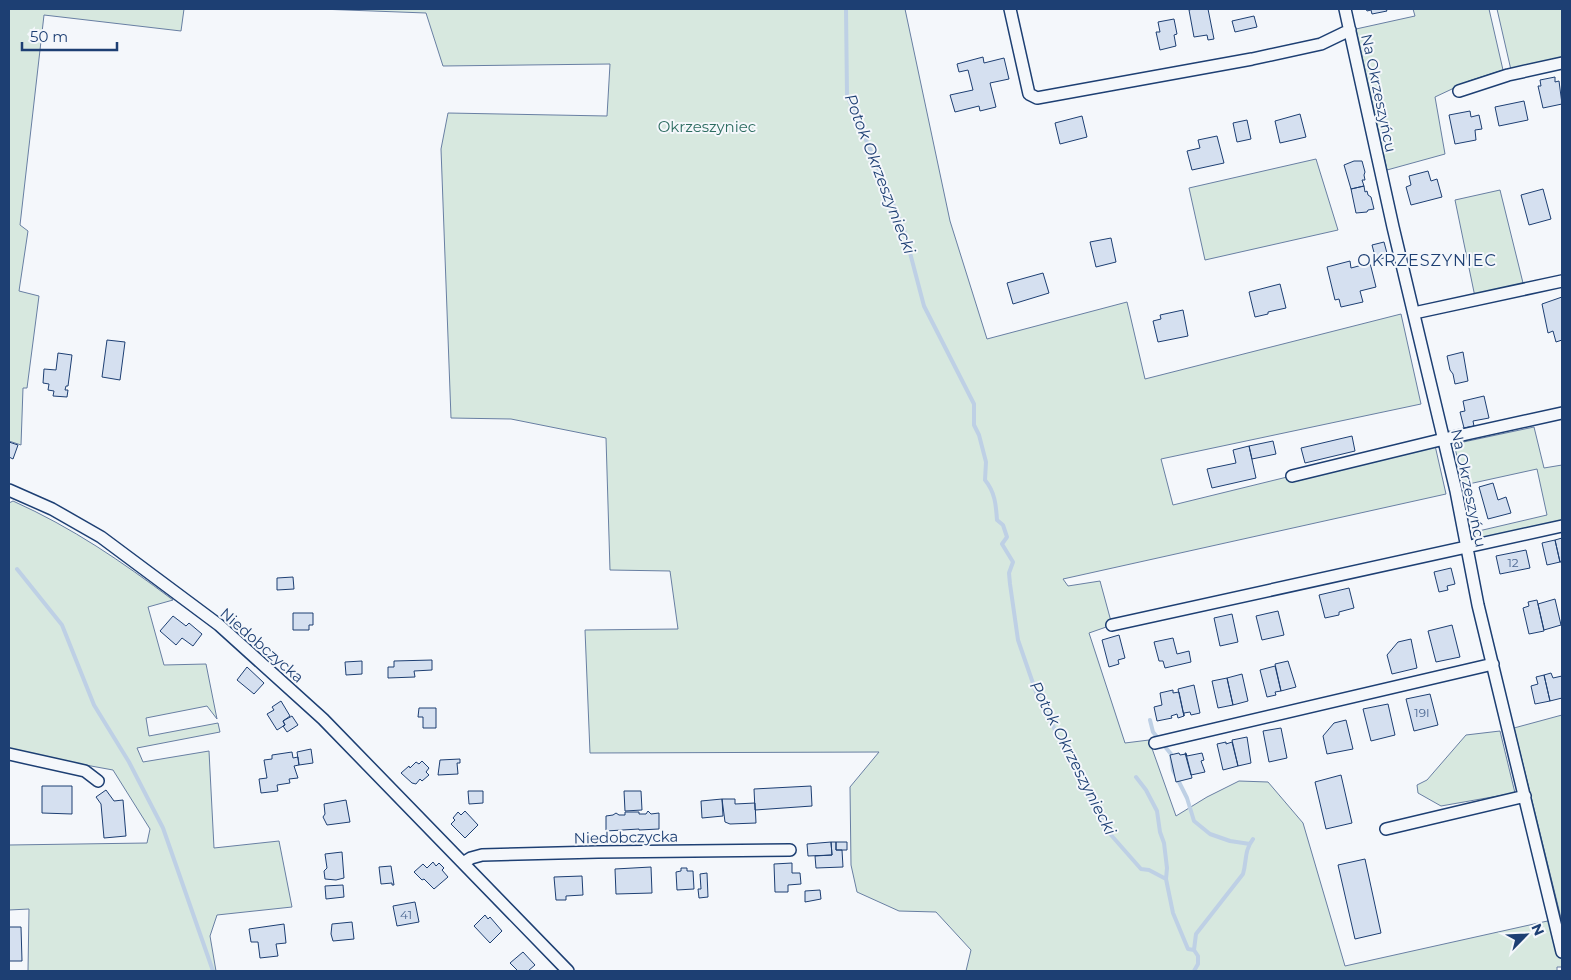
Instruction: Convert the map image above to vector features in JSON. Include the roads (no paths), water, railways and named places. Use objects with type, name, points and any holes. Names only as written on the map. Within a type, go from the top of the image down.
[{"type":"street","name":"Na Okrzeszyńcu","points":[[1010,9],[1029,94],[1037,98],[1252,59],[1321,44],[1350,30]]},
{"type":"street","name":"Na Okrzeszyńcu","points":[[1345,9],[1444,439],[1478,606],[1562,952]]},
{"type":"street","points":[[1459,91],[1508,75],[1562,63]]},
{"type":"street","points":[[1414,313],[1562,281]]},
{"type":"street","points":[[1292,476],[1562,413]]},
{"type":"street","name":"Niedobczycka","points":[[9,490],[52,509],[102,537],[219,625],[323,719],[568,971]]},
{"type":"street","points":[[1112,625],[1562,526]]},
{"type":"street","points":[[1155,743],[1493,664]]},
{"type":"street","points":[[9,754],[85,771],[98,781]]},
{"type":"street","points":[[1386,828],[1525,796]]},
{"type":"street","name":"Niedobczycka","points":[[463,864],[471,858],[482,856],[598,852],[790,850]]},
{"type":"waterway","name":"Potok Okrzeszyniecki","points":[[846,9],[847,95],[904,230],[924,306],[974,404],[974,425],[979,435],[986,462],[985,480],[993,494],[997,520],[1003,525],[1007,537],[1002,544],[1013,562],[1009,573],[1018,640],[1036,692],[1082,784],[1111,835],[1141,869],[1149,870],[1166,879],[1173,913],[1188,949],[1194,950],[1198,956],[1198,964],[1194,971]]},
{"type":"waterway","points":[[17,569],[62,625],[94,705],[129,762],[163,828],[213,971]]},
{"type":"waterway","points":[[1150,720],[1153,732],[1171,754],[1173,770],[1187,798],[1194,821],[1210,834],[1230,841],[1250,844]]},
{"type":"waterway","points":[[1136,777],[1146,790],[1157,811],[1160,832],[1164,843],[1167,868],[1166,879]]},
{"type":"waterway","points":[[1194,950],[1196,934],[1243,874],[1247,852],[1253,839]]},
{"type":"district","name":"OKRZESZYNIEC","points":[[1427,260]]},
{"type":"park label","name":"Okrzeszyniec","points":[[707,126]]}]
